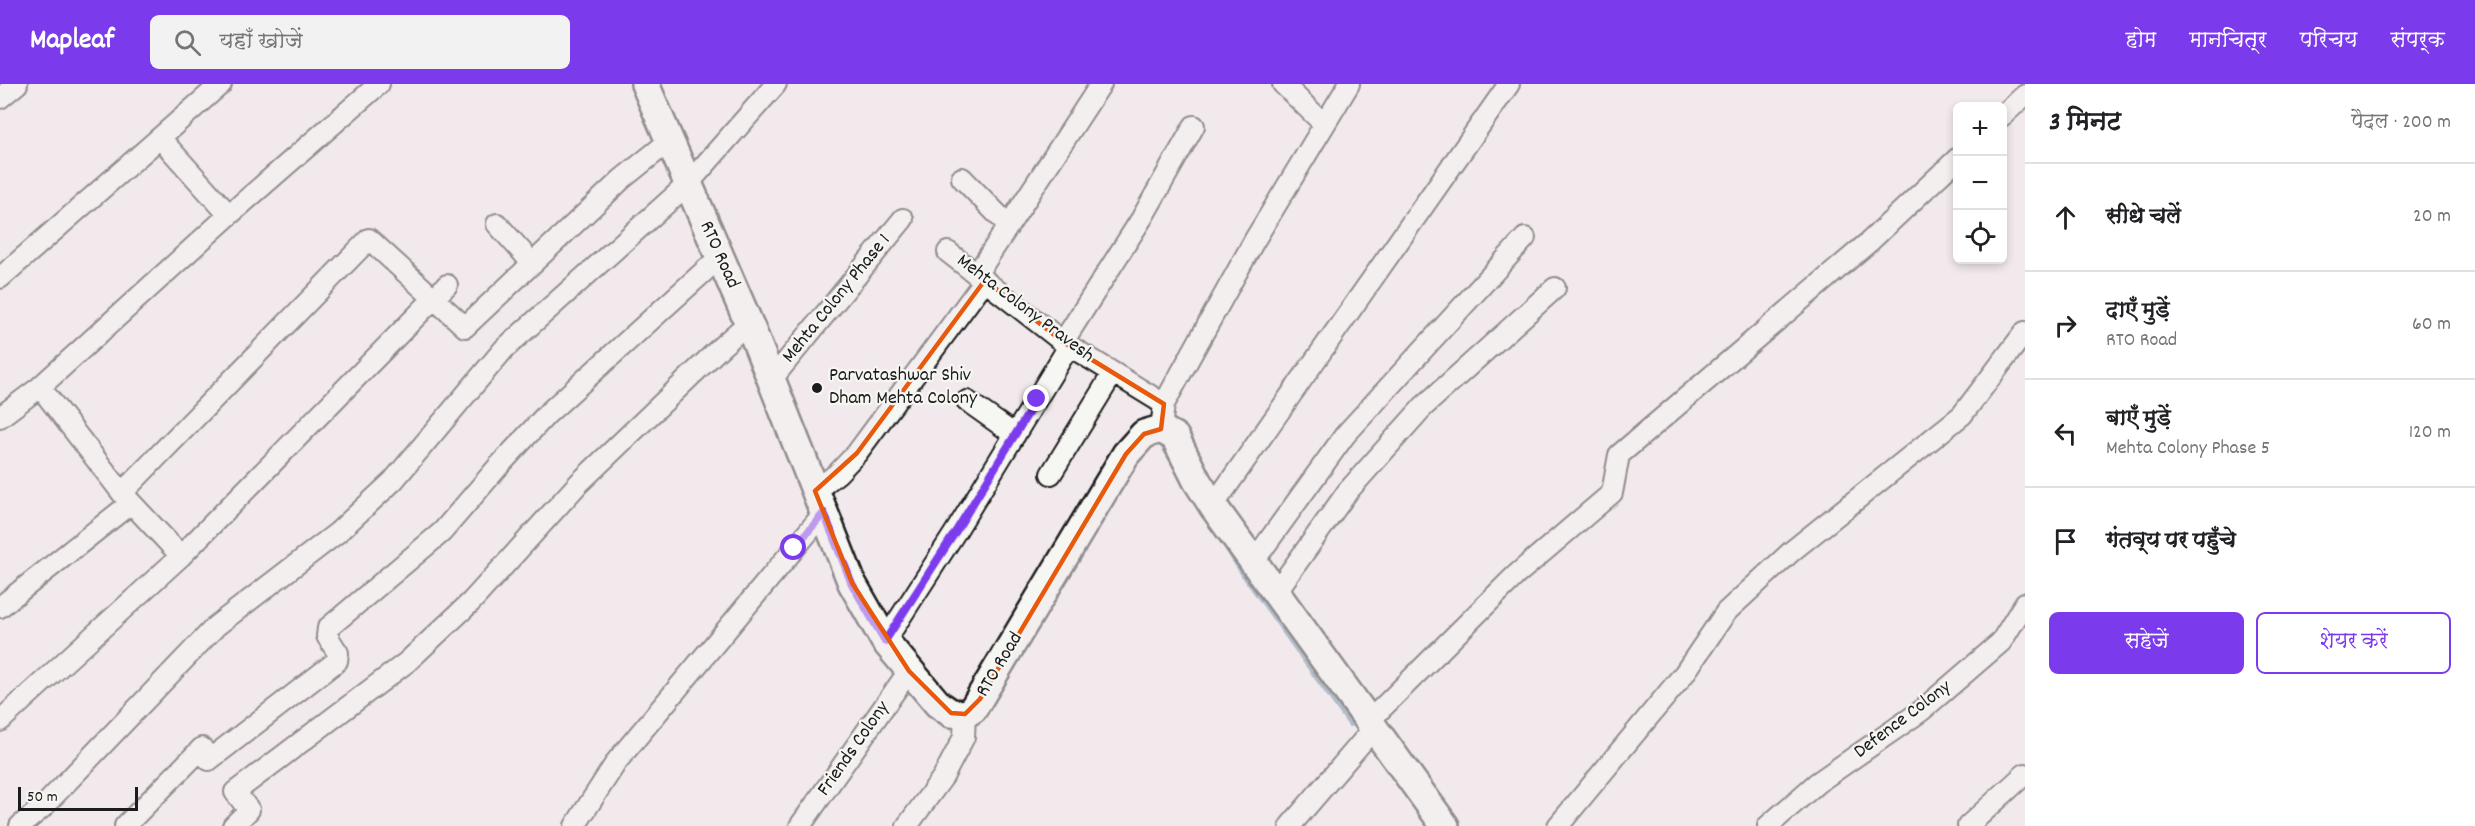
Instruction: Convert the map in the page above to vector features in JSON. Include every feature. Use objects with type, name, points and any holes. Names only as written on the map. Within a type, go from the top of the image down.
[{"type":"street","points":[[0,98],[17,84]]},
{"type":"street","points":[[0,278],[220,84]]},
{"type":"street","points":[[0,417],[40,387],[229,215],[379,84]]},
{"type":"street","name":"RTO Road","points":[[645,84],[668,142],[772,379],[852,584],[885,641],[938,704],[951,713],[965,714],[973,709],[1126,454],[1162,417]]},
{"type":"street","points":[[20,826],[43,807],[216,626],[337,533],[393,481],[504,349],[688,184],[776,84]]},
{"type":"street","points":[[575,826],[617,761],[819,502],[838,473],[857,453],[981,277],[1008,225],[1101,84]]},
{"type":"street","points":[[1283,84],[1324,124]]},
{"type":"street","points":[[1348,84],[1254,241],[1162,417],[1213,506],[1445,826]]},
{"type":"street","points":[[1213,506],[1509,84]]},
{"type":"street","points":[[2007,111],[2025,95]]},
{"type":"street","points":[[885,641],[1015,435],[1194,126]]},
{"type":"street","points":[[160,138],[229,215]]},
{"type":"street","points":[[0,607],[126,498],[369,239],[465,327],[622,179],[668,142]]},
{"type":"street","points":[[1290,826],[1372,724],[1516,575],[1612,493],[1619,455],[1863,247],[1953,163]]},
{"type":"street","points":[[962,178],[1008,225]]},
{"type":"street","name":"Mehta Colony Phase 1","points":[[772,379],[903,219]]},
{"type":"street","points":[[497,224],[533,264]]},
{"type":"street","points":[[1254,561],[1345,435],[1525,238]]},
{"type":"street","name":"Mehta Colony Pravesh","points":[[948,252],[1066,344],[1113,374],[1162,417]]},
{"type":"street","points":[[125,826],[202,748],[209,760],[337,661],[338,653],[327,636],[328,628],[442,532],[547,414],[720,257]]},
{"type":"street","points":[[0,721],[181,556],[447,285]]},
{"type":"street","points":[[1276,592],[1348,490],[1423,407],[1555,288]]},
{"type":"street","points":[[233,826],[249,810],[235,792],[407,662],[471,603],[579,483],[722,346],[739,331],[750,326]]},
{"type":"street","points":[[1558,826],[1684,674],[1726,612],[1792,550],[1962,415],[2025,332]]},
{"type":"street","points":[[1051,474],[1113,374]]},
{"type":"street","points":[[40,387],[126,498],[181,556]]},
{"type":"street","points":[[967,401],[1015,435]]},
{"type":"street","name":"Defence Colony","points":[[1768,826],[1817,783],[1921,711],[2001,642],[2025,603]]},
{"type":"street","name":"Friends Colony","points":[[800,826],[909,671]]},
{"type":"street","points":[[908,826],[943,777],[963,737],[965,714]]},
{"type":"street","points":[[1968,826],[2025,774]]},
{"type":"highlighted area","points":[[985,280],[1063,342],[1164,404],[1161,429],[1144,434],[1126,454],[980,699],[965,714],[951,713],[909,671],[852,583],[815,491],[857,453]]},
{"type":"waterway","points":[[1163,447],[1175,467]]},
{"type":"waterway","points":[[1220,538],[1244,576],[1350,725]]},
{"type":"place","name":"Parvatashwar Shiv Dham Mehta Colony","points":[[817,388]]},
{"type":"route","points":[[794,548],[824,513],[852,584],[885,641],[1037,399]]}]
